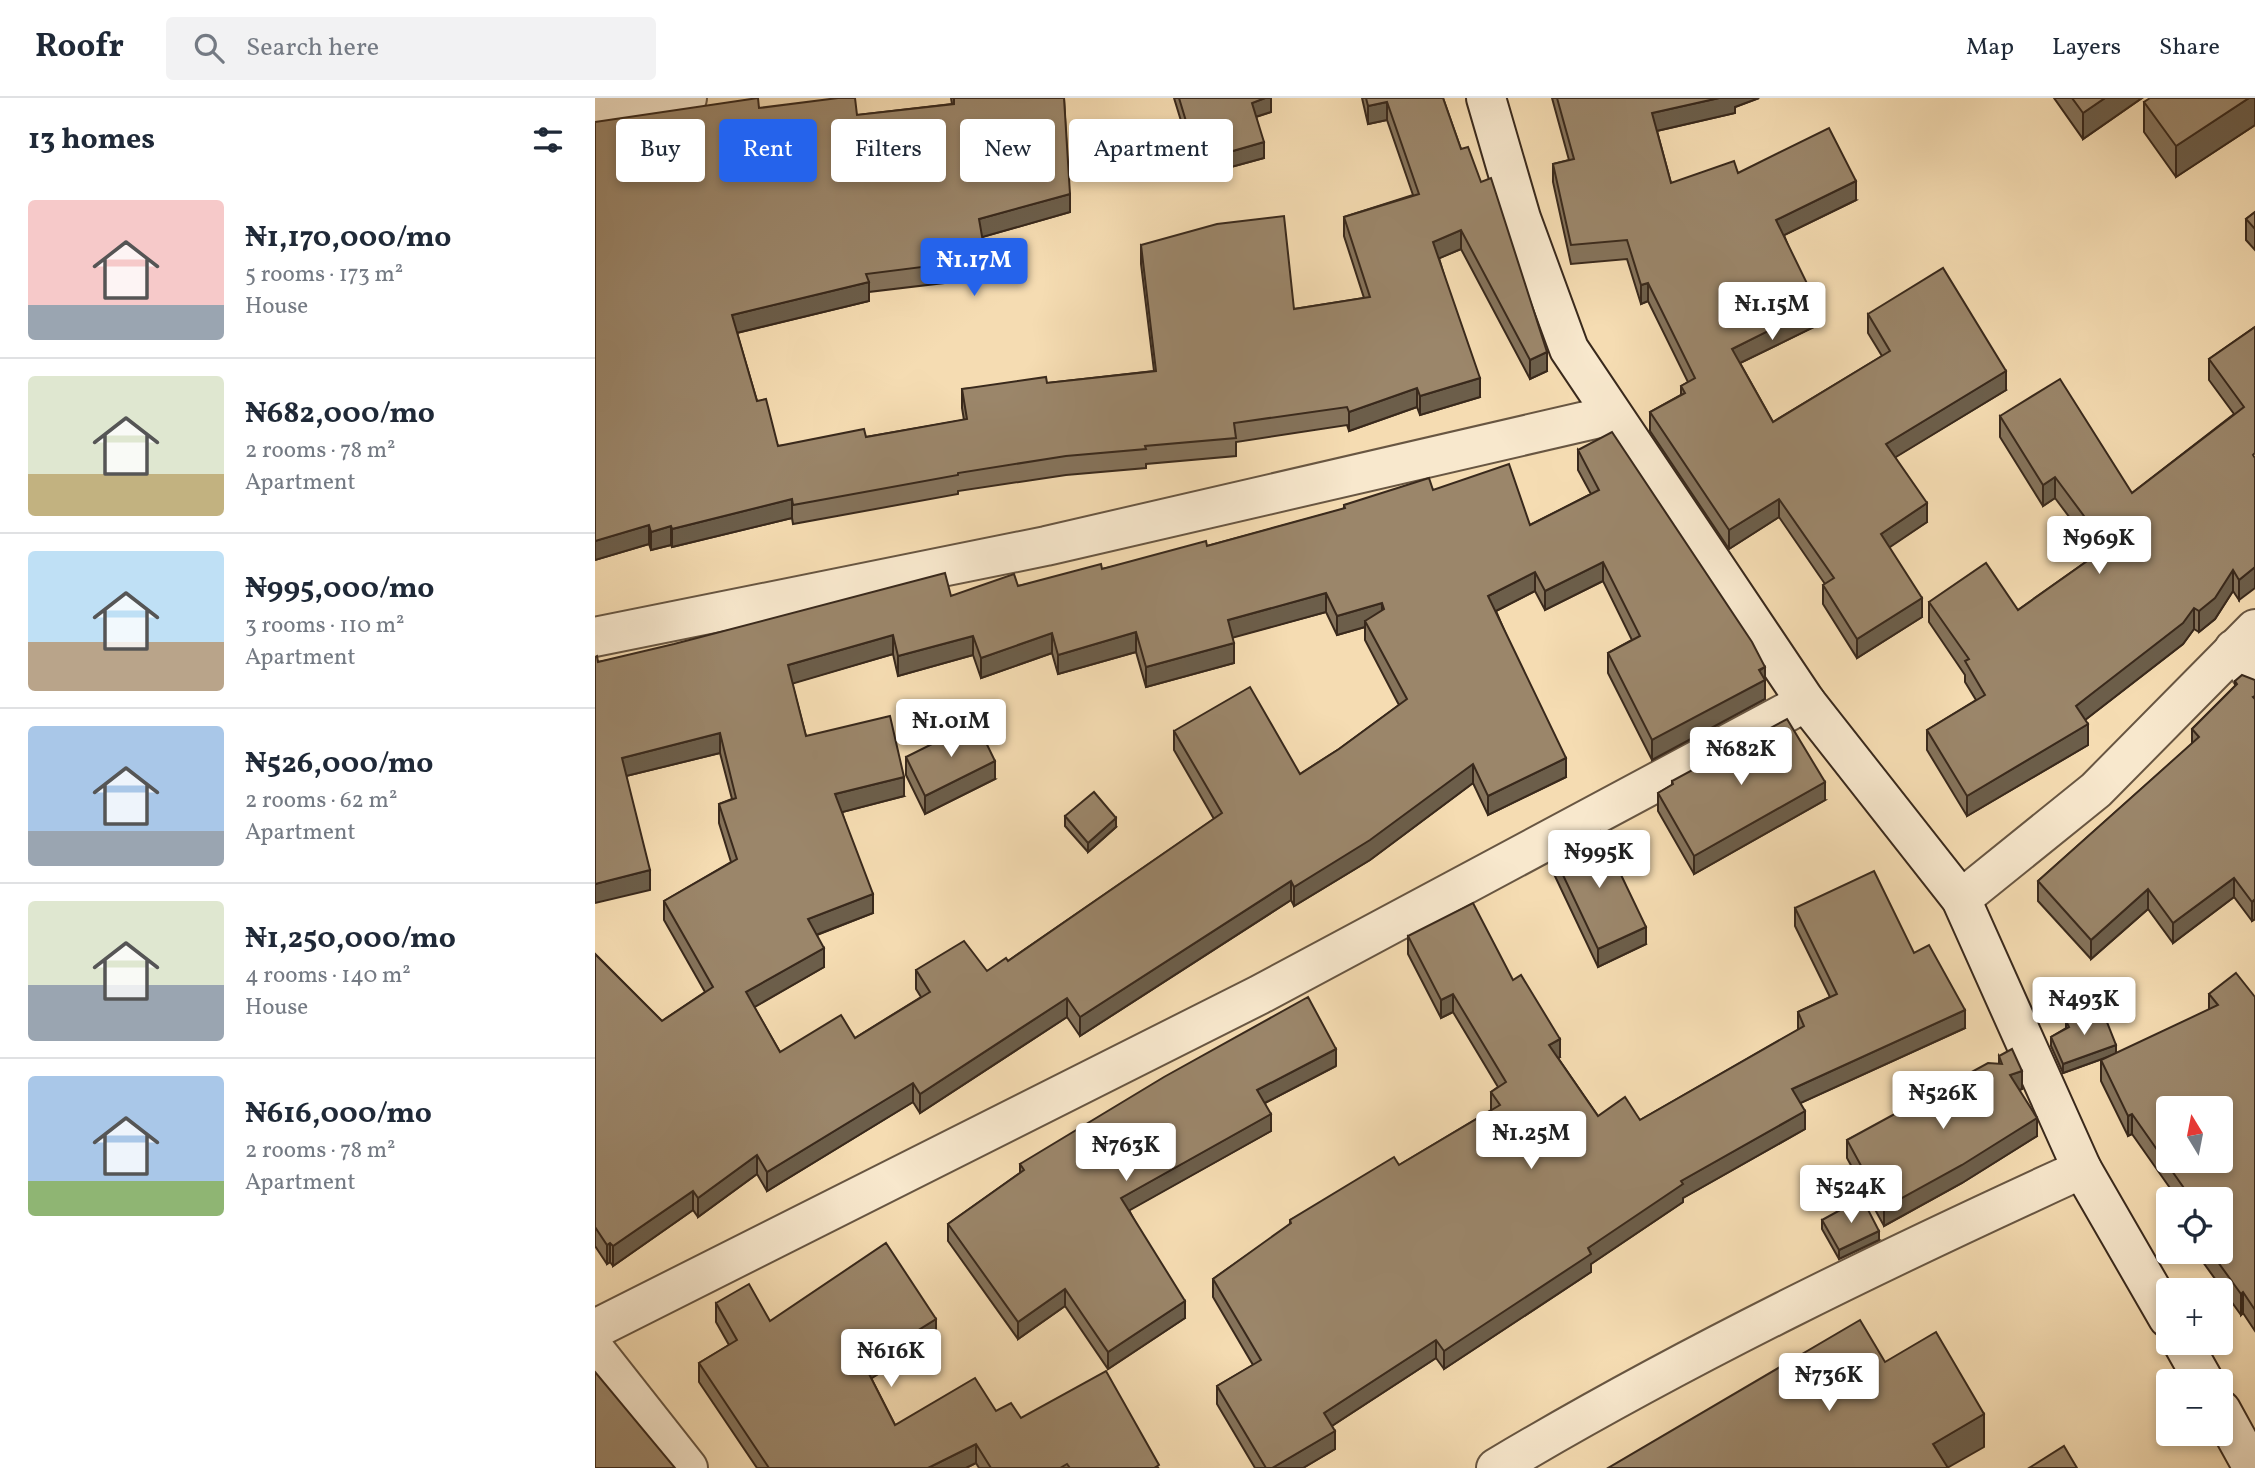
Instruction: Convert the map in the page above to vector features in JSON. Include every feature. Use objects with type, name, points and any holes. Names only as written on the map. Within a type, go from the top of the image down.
[{"type":"street","points":[[595,110],[687,98]]},
{"type":"street","points":[[1486,98],[1521,218],[1569,349],[1806,702],[1961,899],[2082,1169],[2156,1297]]},
{"type":"street","points":[[595,637],[1046,546],[1612,415]]},
{"type":"street","points":[[1961,899],[2096,790],[2248,652]]},
{"type":"street","points":[[595,1329],[1259,995],[1806,702]]},
{"type":"street","points":[[1496,1468],[1675,1367],[1927,1240],[2082,1169]]},
{"type":"street","points":[[595,1350],[688,1468]]},
{"type":"street","points":[[2233,1432],[2253,1468]]},
{"type":"building","points":[[758,98],[759,108],[855,98],[857,115],[954,104],[954,98],[1064,98],[1070,194],[979,219],[986,259],[866,274],[869,282],[732,315],[757,401],[766,399],[778,446],[864,429],[866,437],[967,419],[962,389],[1046,377],[1047,383],[1156,371],[1141,245],[1217,224],[1284,216],[1294,309],[1370,297],[1344,217],[1419,194],[1387,102],[1368,106],[1366,98],[1443,98],[1461,149],[1468,147],[1481,182],[1491,178],[1547,352],[1530,360],[1461,230],[1433,242],[1480,378],[1420,396],[1417,388],[1349,412],[1347,407],[1234,423],[1236,438],[1066,456],[958,473],[793,505],[792,499],[672,529],[671,526],[651,532],[649,525],[595,541],[595,122]]},
{"type":"building","points":[[1179,98],[1265,98],[1252,103],[1264,142],[1233,151],[1233,119],[1185,119]]},
{"type":"building","points":[[1557,98],[1719,98],[1652,113],[1671,183],[1734,161],[1738,173],[1829,128],[1856,181],[1776,220],[1818,306],[1732,349],[1773,422],[1890,351],[1868,314],[1943,268],[2006,371],[1886,444],[1927,503],[1881,534],[1922,598],[1857,639],[1823,585],[1834,578],[1779,499],[1729,530],[1650,412],[1685,393],[1681,386],[1695,378],[1648,283],[1641,285],[1627,240],[1571,245],[1553,164],[1574,159]]},
{"type":"building","points":[[2072,98],[2105,98],[2083,113]]},
{"type":"building","points":[[2150,98],[2249,98],[2176,146],[2144,102]]},
{"type":"building","points":[[2255,212],[2255,229],[2246,219]]},
{"type":"building","points":[[2255,327],[2255,567],[2239,580],[2233,570],[2215,598],[2199,611],[2194,608],[2183,623],[2076,706],[2088,724],[1967,796],[1927,730],[1985,695],[1965,661],[1969,659],[1929,602],[1986,563],[2018,610],[2107,547],[2055,477],[2043,485],[2000,416],[2060,379],[2132,493],[2244,407],[2209,359]]},
{"type":"building","points":[[1612,432],[1752,642],[1765,667],[1759,670],[1765,680],[1652,740],[1608,653],[1640,636],[1603,562],[1545,591],[1535,572],[1488,596],[1566,758],[1488,796],[1473,764],[1370,840],[1294,887],[1291,881],[1080,1017],[1067,998],[920,1094],[913,1083],[767,1172],[757,1155],[698,1198],[693,1191],[613,1246],[610,1243],[607,1245],[595,1227],[595,954],[662,1021],[713,987],[664,901],[737,859],[719,804],[736,798],[720,733],[622,758],[650,870],[595,884],[595,657],[597,656],[598,662],[674,644],[945,573],[951,596],[1014,574],[1018,586],[1101,564],[1102,569],[1206,541],[1207,546],[1345,508],[1344,505],[1429,478],[1433,490],[1509,464],[1530,525],[1599,490],[1578,450]],"holes":[[[1326,593],[1337,616],[1382,603],[1384,609],[1365,621],[1407,699],[1300,774],[1250,687],[1174,731],[1222,813],[1008,961],[1006,958],[987,971],[964,941],[916,970],[930,992],[855,1038],[841,1015],[780,1052],[746,992],[824,948],[808,919],[873,894],[835,794],[904,777],[890,716],[806,736],[788,665],[893,635],[898,656],[973,636],[981,658],[1052,633],[1058,655],[1136,632],[1146,667],[1234,643],[1228,620]]]},
{"type":"building","points":[[2242,675],[2255,680],[2255,899],[2252,902],[2234,878],[2173,923],[2148,889],[2091,940],[2038,881],[2199,737],[2192,729],[2237,684],[2235,681]]},
{"type":"building","points":[[1787,719],[1825,782],[1694,856],[1658,793],[1673,784],[1672,781]]},
{"type":"building","points":[[976,722],[995,761],[925,796],[906,757]]},
{"type":"building","points":[[1094,792],[1116,818],[1088,843],[1065,816]]},
{"type":"building","points":[[1600,831],[1646,927],[1598,949],[1553,854]]},
{"type":"building","points":[[1874,871],[1914,953],[1929,945],[1965,1010],[1792,1089],[1805,1111],[1681,1181],[1683,1184],[1588,1248],[1591,1254],[1444,1351],[1436,1340],[1324,1413],[1335,1431],[1272,1468],[1266,1468],[1217,1386],[1261,1360],[1213,1279],[1291,1223],[1290,1220],[1394,1157],[1399,1165],[1500,1105],[1491,1092],[1506,1082],[1453,994],[1441,1000],[1408,936],[1473,903],[1513,980],[1521,975],[1560,1039],[1549,1045],[1598,1116],[1625,1097],[1640,1120],[1804,1026],[1798,1012],[1837,994],[1795,908]]},
{"type":"building","points":[[2236,973],[2255,997],[2255,1310],[2233,1283],[2233,1278],[2229,1278],[2219,1264],[2233,1264],[2233,1187],[2183,1187],[2173,1173],[2233,1173],[2233,1096],[2156,1096],[2156,1148],[2132,1114],[2128,1116],[2101,1060],[2218,1005],[2209,994]]},
{"type":"building","points":[[1308,997],[1336,1049],[1257,1090],[1271,1114],[1121,1198],[1185,1301],[1108,1352],[1065,1289],[1018,1322],[948,1224],[1024,1170],[1020,1164],[1164,1077]]},
{"type":"building","points":[[2101,1007],[2116,1045],[2063,1064],[2051,1037],[2069,1027],[2066,1021]]},
{"type":"building","points":[[2012,1049],[2022,1071],[2010,1075],[2037,1118],[1962,1165],[1884,1208],[1847,1140],[1988,1063],[2002,1064],[1999,1056]]},
{"type":"building","points":[[1862,1198],[1879,1231],[1839,1250],[1822,1220]]},
{"type":"building","points":[[886,1243],[936,1319],[864,1364],[895,1425],[975,1378],[996,1411],[1011,1403],[1021,1418],[1106,1371],[1159,1465],[1154,1468],[1070,1468],[1067,1464],[1060,1468],[991,1468],[976,1444],[928,1468],[769,1468],[699,1363],[737,1340],[716,1303],[749,1284],[770,1321]]},
{"type":"building","points":[[1860,1320],[1885,1362],[1936,1332],[1984,1414],[1933,1444],[1948,1468],[1608,1468]]},
{"type":"building","points":[[595,1372],[675,1468],[595,1468]]},
{"type":"building","points":[[2064,1446],[2077,1468],[2029,1468]]}]
